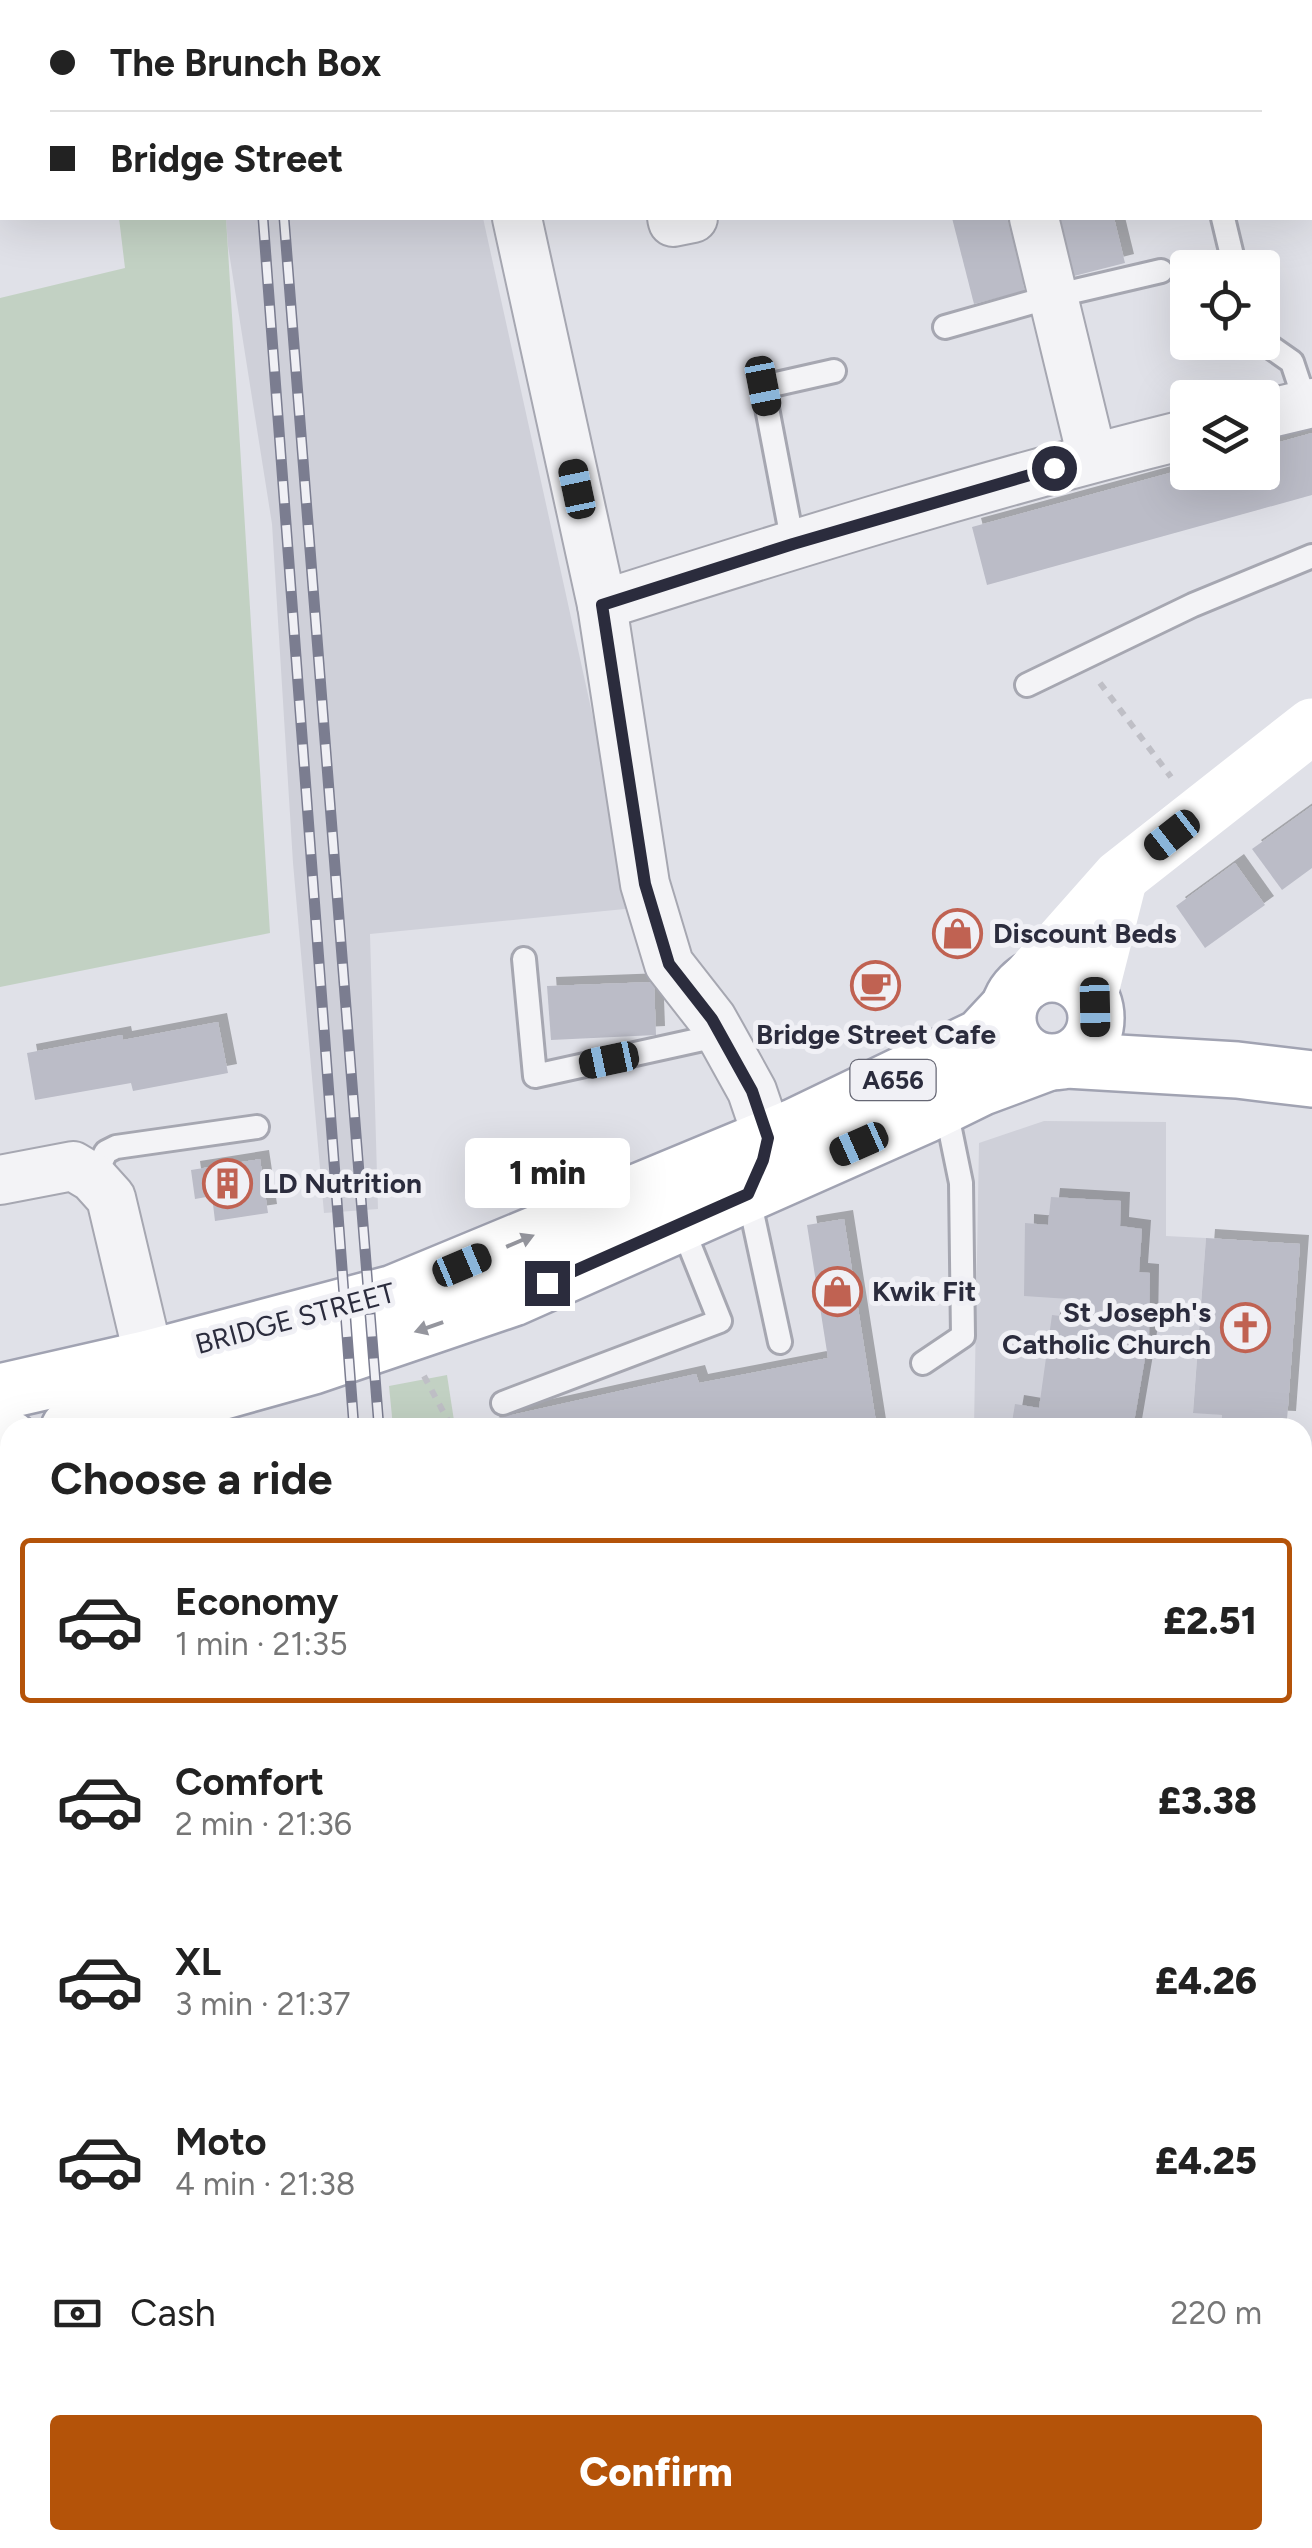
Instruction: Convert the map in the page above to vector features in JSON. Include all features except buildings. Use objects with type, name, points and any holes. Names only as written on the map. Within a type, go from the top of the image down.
[{"type":"main road","name":"BRIDGE STREET","points":[[131,1418],[313,1366],[513,1298],[673,1202],[768,1138],[981,1038],[1120,878],[1312,726]]},
{"type":"main road","points":[[1018,994],[1008,1018],[1013,1040],[1025,1054],[1057,1062],[1081,1052],[1089,1043],[1095,1028],[1092,1001],[1120,878]]},
{"type":"main road","name":"A656","points":[[1018,994],[1049,974],[1070,978],[1082,986],[1092,1001],[1236,1070]]},
{"type":"main road","name":"BRIDGE STREET","points":[[0,1392],[149,1358],[394,1293],[673,1202],[748,1194],[980,1088],[1057,1062]]},
{"type":"main road","name":"A656","points":[[1057,1062],[1236,1070],[1312,1079]]},
{"type":"street","points":[[517,220],[602,605],[645,884],[669,964],[712,1019],[752,1091],[768,1138],[786,1158],[826,1159]]},
{"type":"street","points":[[1035,220],[1092,458]]},
{"type":"street","points":[[602,605],[793,544],[1170,438]]},
{"type":"street","points":[[748,1194],[768,1138]]},
{"type":"street","points":[[0,1180],[73,1166],[93,1178],[111,1198],[153,1384],[152,1390],[123,1418]]},
{"type":"street","points":[[149,1358],[162,1381],[171,1388],[218,1394]]},
{"type":"lane","points":[[1223,220],[1230,250]]},
{"type":"lane","points":[[945,327],[1161,271]]},
{"type":"lane","points":[[1280,354],[1292,362],[1293,407]]},
{"type":"lane","points":[[793,544],[763,386],[834,371]]},
{"type":"lane","points":[[1027,685],[1192,605],[1312,556]]},
{"type":"lane","points":[[524,959],[534,1076],[721,1035]]},
{"type":"lane","points":[[923,1363],[964,1336],[961,1183],[945,1105]]},
{"type":"lane","points":[[93,1178],[106,1152],[116,1147],[257,1127]]},
{"type":"lane","points":[[748,1194],[780,1342]]},
{"type":"lane","points":[[503,1403],[720,1320],[673,1202]]},
{"type":"path","points":[[1082,658],[1199,814]]},
{"type":"shaded area","points":[[226,220],[483,220],[635,908],[370,934],[378,1209],[324,1213],[293,863],[272,524]]},
{"type":"shaded area","points":[[1044,1121],[1166,1122],[1166,1236],[1206,1238],[1193,1412],[1222,1418],[974,1418],[979,1143]]},
{"type":"green space","points":[[119,220],[226,220],[270,933],[0,987],[0,298],[125,268]]},
{"type":"green space","points":[[447,1375],[454,1418],[392,1418],[389,1386]]},
{"type":"railway","points":[[263,220],[353,1418]]},
{"type":"railway","points":[[284,220],[378,1418]]},
{"type":"place","name":"Discount Beds","points":[[958,933]]},
{"type":"place","name":"Bridge Street Cafe","points":[[876,986]]},
{"type":"place","name":"LD Nutrition","points":[[228,1183]]},
{"type":"place","name":"Kwik Fit","points":[[837,1291]]},
{"type":"place","name":"St Joseph's Catholic Church","points":[[1246,1328]]},
{"type":"route","points":[[547,1283],[748,1194],[768,1138],[752,1091],[712,1019],[669,964],[645,884],[602,605],[1054,468]]}]
